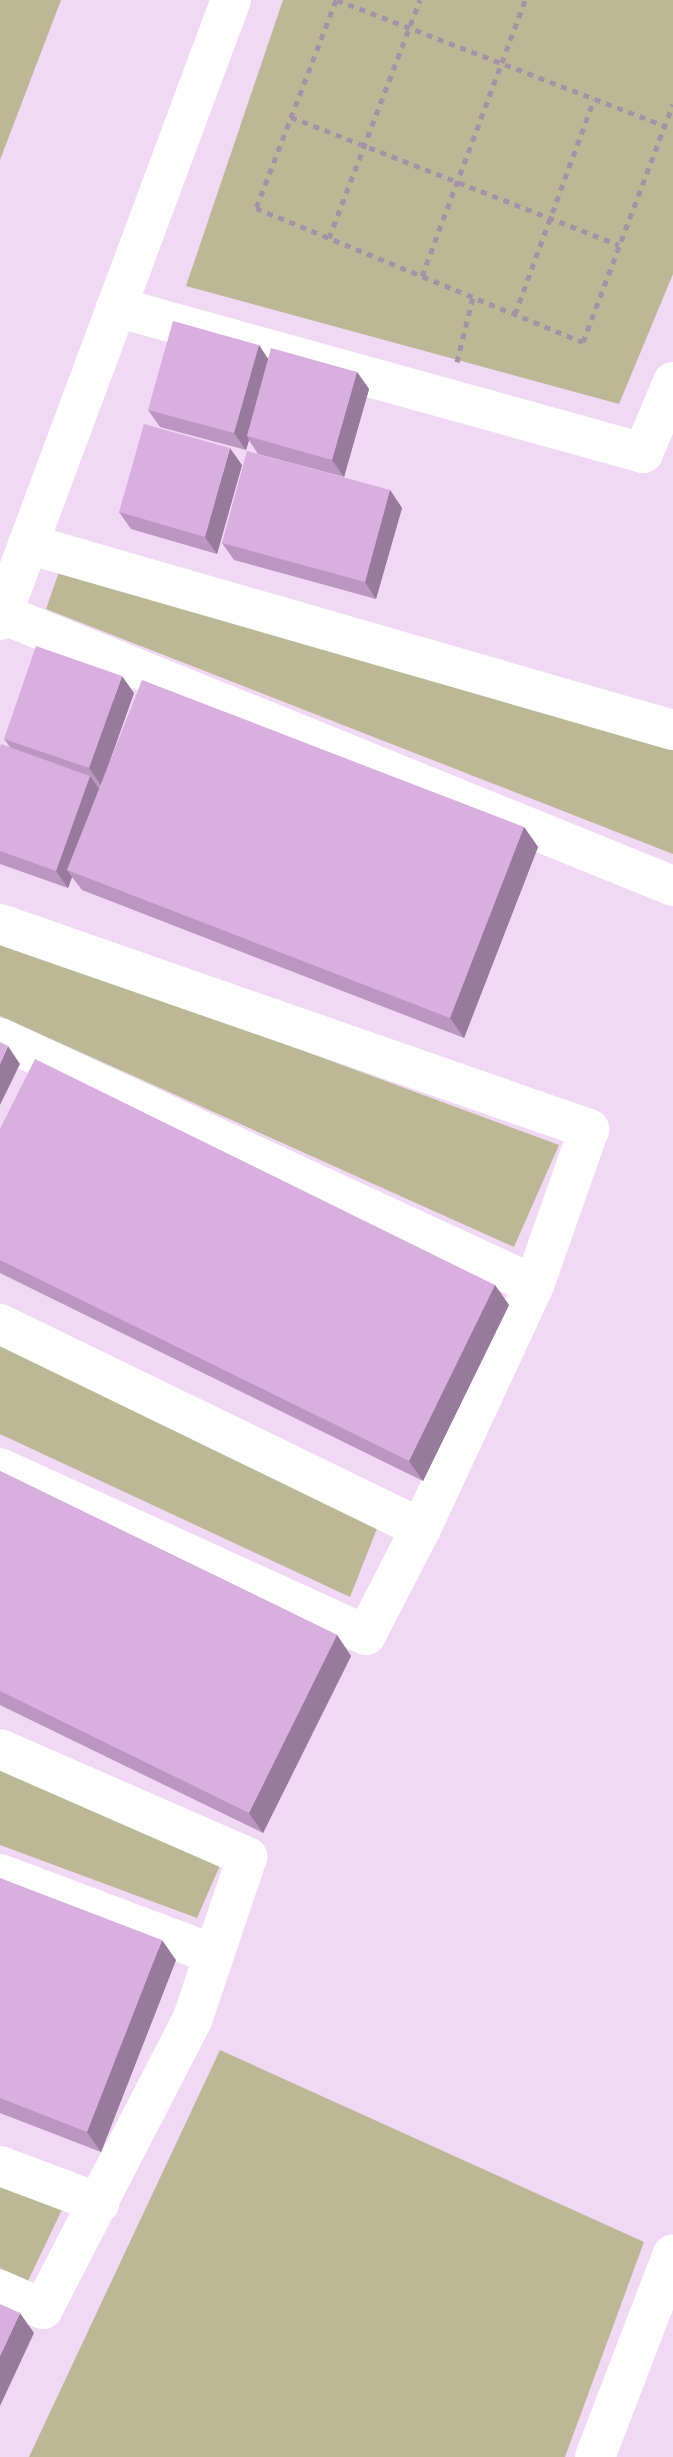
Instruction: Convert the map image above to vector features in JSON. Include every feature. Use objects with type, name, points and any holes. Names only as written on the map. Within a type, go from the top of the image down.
[{"type":"street","points":[[231,0],[1,617],[673,886]]},
{"type":"street","points":[[116,307],[658,458],[673,382]]},
{"type":"street","points":[[28,544],[673,729]]},
{"type":"street","points":[[0,924],[589,1129],[534,1285],[421,1528],[366,1635],[0,1468]]},
{"type":"street","points":[[0,1038],[534,1285]]},
{"type":"street","points":[[0,1324],[421,1528]]},
{"type":"street","points":[[0,1749],[247,1857],[192,2020],[43,2309],[0,2290]]},
{"type":"street","points":[[0,1874],[213,1954]]},
{"type":"street","points":[[0,2166],[99,2203]]},
{"type":"street","points":[[595,2457],[673,2254]]},
{"type":"path","points":[[665,126],[336,0],[256,208],[583,342],[619,245],[665,126],[673,104]]},
{"type":"path","points":[[329,238],[420,0]]},
{"type":"path","points":[[422,276],[525,0]]},
{"type":"path","points":[[515,314],[594,99]]},
{"type":"path","points":[[291,117],[619,245]]},
{"type":"path","points":[[447,398],[473,297]]},
{"type":"shaded area","points":[[0,0],[61,0],[0,160]]},
{"type":"shaded area","points":[[283,0],[673,0],[673,274],[619,404],[186,286]]},
{"type":"shaded area","points":[[61,566],[673,747],[673,854],[46,609]]},
{"type":"shaded area","points":[[0,939],[559,1145],[514,1247],[0,1016]]},
{"type":"shaded area","points":[[0,1341],[380,1521],[350,1597],[0,1434]]},
{"type":"shaded area","points":[[0,1764],[221,1863],[197,1918],[0,1845]]},
{"type":"shaded area","points":[[220,2050],[644,2242],[565,2457],[29,2457]]},
{"type":"shaded area","points":[[0,2175],[67,2199],[28,2281],[0,2268]]},
{"type":"building","points":[[173,321],[259,345],[234,433],[148,410]]},
{"type":"building","points":[[271,348],[357,372],[332,460],[247,436]]},
{"type":"building","points":[[144,424],[230,448],[205,537],[119,512]]},
{"type":"building","points":[[247,451],[390,490],[365,582],[222,543]]},
{"type":"building","points":[[36,646],[122,676],[89,768],[4,739]]},
{"type":"building","points":[[142,680],[524,827],[450,1018],[67,870]]},
{"type":"building","points":[[1,744],[90,776],[56,871],[0,851]]},
{"type":"building","points":[[0,1042],[8,1046],[0,1064]]},
{"type":"building","points":[[35,1059],[495,1285],[409,1461],[0,1260],[0,1129]]},
{"type":"building","points":[[0,1471],[337,1635],[249,1813],[0,1691]]},
{"type":"building","points":[[0,1878],[162,1940],[87,2132],[0,2098]]},
{"type":"building","points":[[0,2304],[20,2313],[0,2356]]}]
